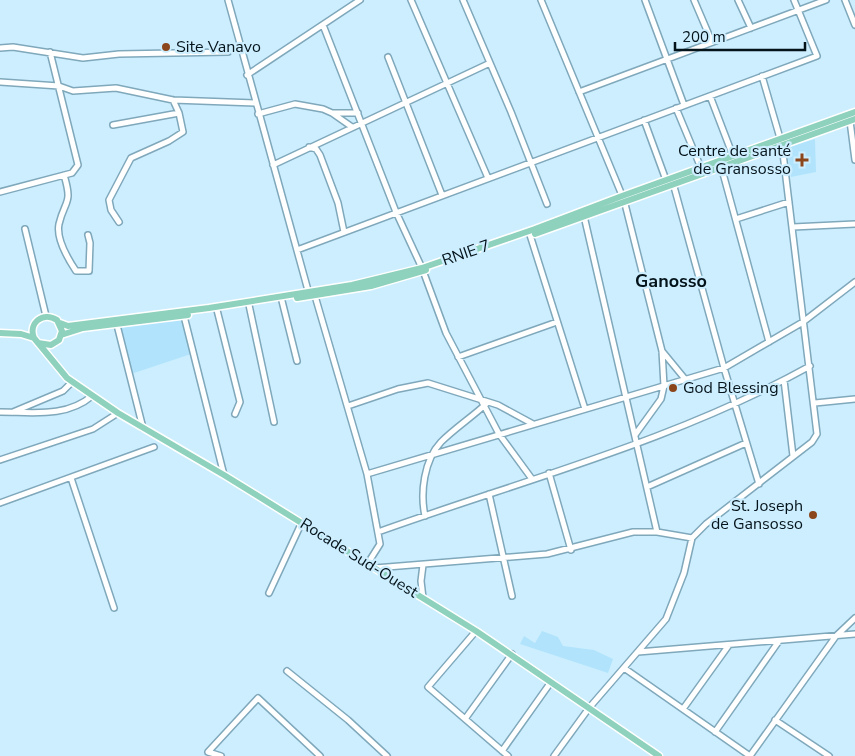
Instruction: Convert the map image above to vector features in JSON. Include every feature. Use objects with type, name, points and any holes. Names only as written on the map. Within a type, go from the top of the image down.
[{"type":"main road","name":"RNIE 7","points":[[423,270],[623,198],[722,166],[855,112]]},
{"type":"main road","name":"RNIE 7","points":[[46,316],[53,317],[60,323],[68,326],[371,286],[584,216],[666,180],[733,156],[852,120]]},
{"type":"main road","name":"RNIE 7","points":[[61,335],[72,330],[184,316],[311,295]]},
{"type":"main road","points":[[4,333],[33,326],[39,318],[46,316]]},
{"type":"main road","points":[[56,365],[55,343],[61,335],[60,323]]},
{"type":"main road","points":[[33,326],[36,341]]},
{"type":"main road","points":[[4,333],[21,334],[47,346],[55,343]]},
{"type":"main road","name":"Rocade Sud-Ouest","points":[[36,341],[72,382],[92,396],[302,522],[476,631],[659,756]]},
{"type":"street","points":[[228,0],[247,76],[296,250],[348,406],[367,474],[378,532],[378,550],[368,564]]},
{"type":"street","points":[[247,76],[360,0]]},
{"type":"street","points":[[412,0],[488,178]]},
{"type":"street","points":[[463,0],[547,204]]},
{"type":"street","points":[[542,0],[623,198],[662,351],[664,386],[659,404],[635,435]]},
{"type":"street","points":[[645,0],[684,105]]},
{"type":"street","points":[[694,0],[712,42]]},
{"type":"street","points":[[738,0],[751,28]]},
{"type":"street","points":[[296,250],[816,56],[794,0]]},
{"type":"street","points":[[579,92],[826,0]]},
{"type":"street","points":[[845,0],[855,25]]},
{"type":"street","points":[[323,25],[396,212],[423,270],[446,332],[482,399]]},
{"type":"street","points":[[0,48],[50,52],[83,58],[118,54],[228,52]]},
{"type":"street","points":[[0,192],[64,175],[76,169],[78,165],[50,52]]},
{"type":"street","points":[[388,57],[442,195]]},
{"type":"street","points":[[273,165],[490,64]]},
{"type":"street","points":[[554,756],[590,708],[666,619],[684,573],[692,538],[702,528],[816,438],[818,428],[781,142],[762,76]]},
{"type":"street","points":[[0,82],[59,86],[73,91],[116,88],[172,100],[255,103]]},
{"type":"street","points":[[710,96],[733,156]]},
{"type":"street","points":[[119,222],[108,200],[131,158],[169,141],[183,132],[179,113],[172,100]]},
{"type":"street","points":[[258,114],[295,104],[323,109],[352,127]]},
{"type":"street","points":[[676,108],[701,168]]},
{"type":"street","points":[[113,125],[179,113]]},
{"type":"street","points":[[332,113],[358,113]]},
{"type":"street","points":[[644,120],[666,180]]},
{"type":"street","points":[[852,120],[855,160]]},
{"type":"street","points":[[309,147],[316,149],[320,155],[338,203],[344,232]]},
{"type":"street","points":[[722,166],[769,342]]},
{"type":"street","points":[[64,175],[69,197],[59,223],[59,232],[65,251],[78,271],[89,271],[90,244],[88,235]]},
{"type":"street","points":[[672,183],[759,484]]},
{"type":"street","points":[[736,219],[789,202]]},
{"type":"street","points":[[584,216],[657,532]]},
{"type":"street","points":[[793,227],[855,224]]},
{"type":"street","points":[[25,229],[46,316]]},
{"type":"street","points":[[530,235],[585,409]]},
{"type":"street","points":[[367,474],[724,368],[803,322],[855,282]]},
{"type":"street","points":[[282,301],[297,362]]},
{"type":"street","points":[[249,305],[274,422]]},
{"type":"street","points":[[217,310],[240,402],[235,414]]},
{"type":"street","points":[[184,316],[224,475]]},
{"type":"street","points":[[458,357],[557,322]]},
{"type":"street","points":[[117,325],[143,428]]},
{"type":"street","points":[[662,351],[685,379]]},
{"type":"street","points":[[378,532],[549,473],[735,405],[810,366]]},
{"type":"street","points":[[784,380],[793,456]]},
{"type":"street","points":[[12,412],[62,390],[72,382]]},
{"type":"street","points":[[348,406],[385,393],[420,384],[435,384],[482,399],[533,424]]},
{"type":"street","points":[[0,412],[40,413],[72,409],[78,407],[92,396]]},
{"type":"street","points":[[815,403],[855,399]]},
{"type":"street","points":[[487,403],[499,434],[532,479]]},
{"type":"street","points":[[425,516],[422,495],[432,456],[440,443],[487,403]]},
{"type":"street","points":[[0,460],[92,429],[118,413]]},
{"type":"street","points":[[647,487],[746,443]]},
{"type":"street","points":[[0,503],[154,448]]},
{"type":"street","points":[[549,473],[571,550]]},
{"type":"street","points":[[71,478],[114,608]]},
{"type":"street","points":[[489,494],[496,518],[496,529],[505,558],[512,596]]},
{"type":"street","points":[[269,593],[302,522]]},
{"type":"street","points":[[375,568],[547,554],[571,550],[624,533],[657,532],[692,538]]},
{"type":"street","points":[[423,565],[421,581],[423,598]]},
{"type":"street","points":[[624,668],[750,756],[836,636],[855,618]]},
{"type":"street","points":[[476,631],[428,687],[508,756]]},
{"type":"street","points":[[638,652],[855,634]]},
{"type":"street","points":[[715,732],[779,641]]},
{"type":"street","points":[[683,709],[729,645]]},
{"type":"street","points":[[465,719],[512,654]]},
{"type":"street","points":[[286,671],[348,720],[387,756]]},
{"type":"street","points":[[502,751],[551,682]]},
{"type":"street","points":[[221,756],[212,755],[208,752],[258,698],[320,756]]},
{"type":"street","points":[[775,720],[829,756]]},
{"type":"shaded area","name":"Centre de santé de Gransosso","points":[[815,139],[816,172],[791,177],[786,148]]},
{"type":"shaded area","points":[[182,319],[191,354],[131,374],[120,328]]},
{"type":"shaded area","points":[[542,631],[558,637],[563,646],[594,650],[613,659],[608,673],[520,644],[524,636],[535,643]]},
{"type":"place","name":"Site Vanavo","points":[[166,47]]},
{"type":"place","name":"Centre de santé de Gransosso","points":[[802,160]]},
{"type":"place","name":"God Blessing","points":[[673,388]]},
{"type":"place","name":"St. Joseph de Gansosso","points":[[813,515]]},
{"type":"district","name":"Ganosso","points":[[671,281]]}]
